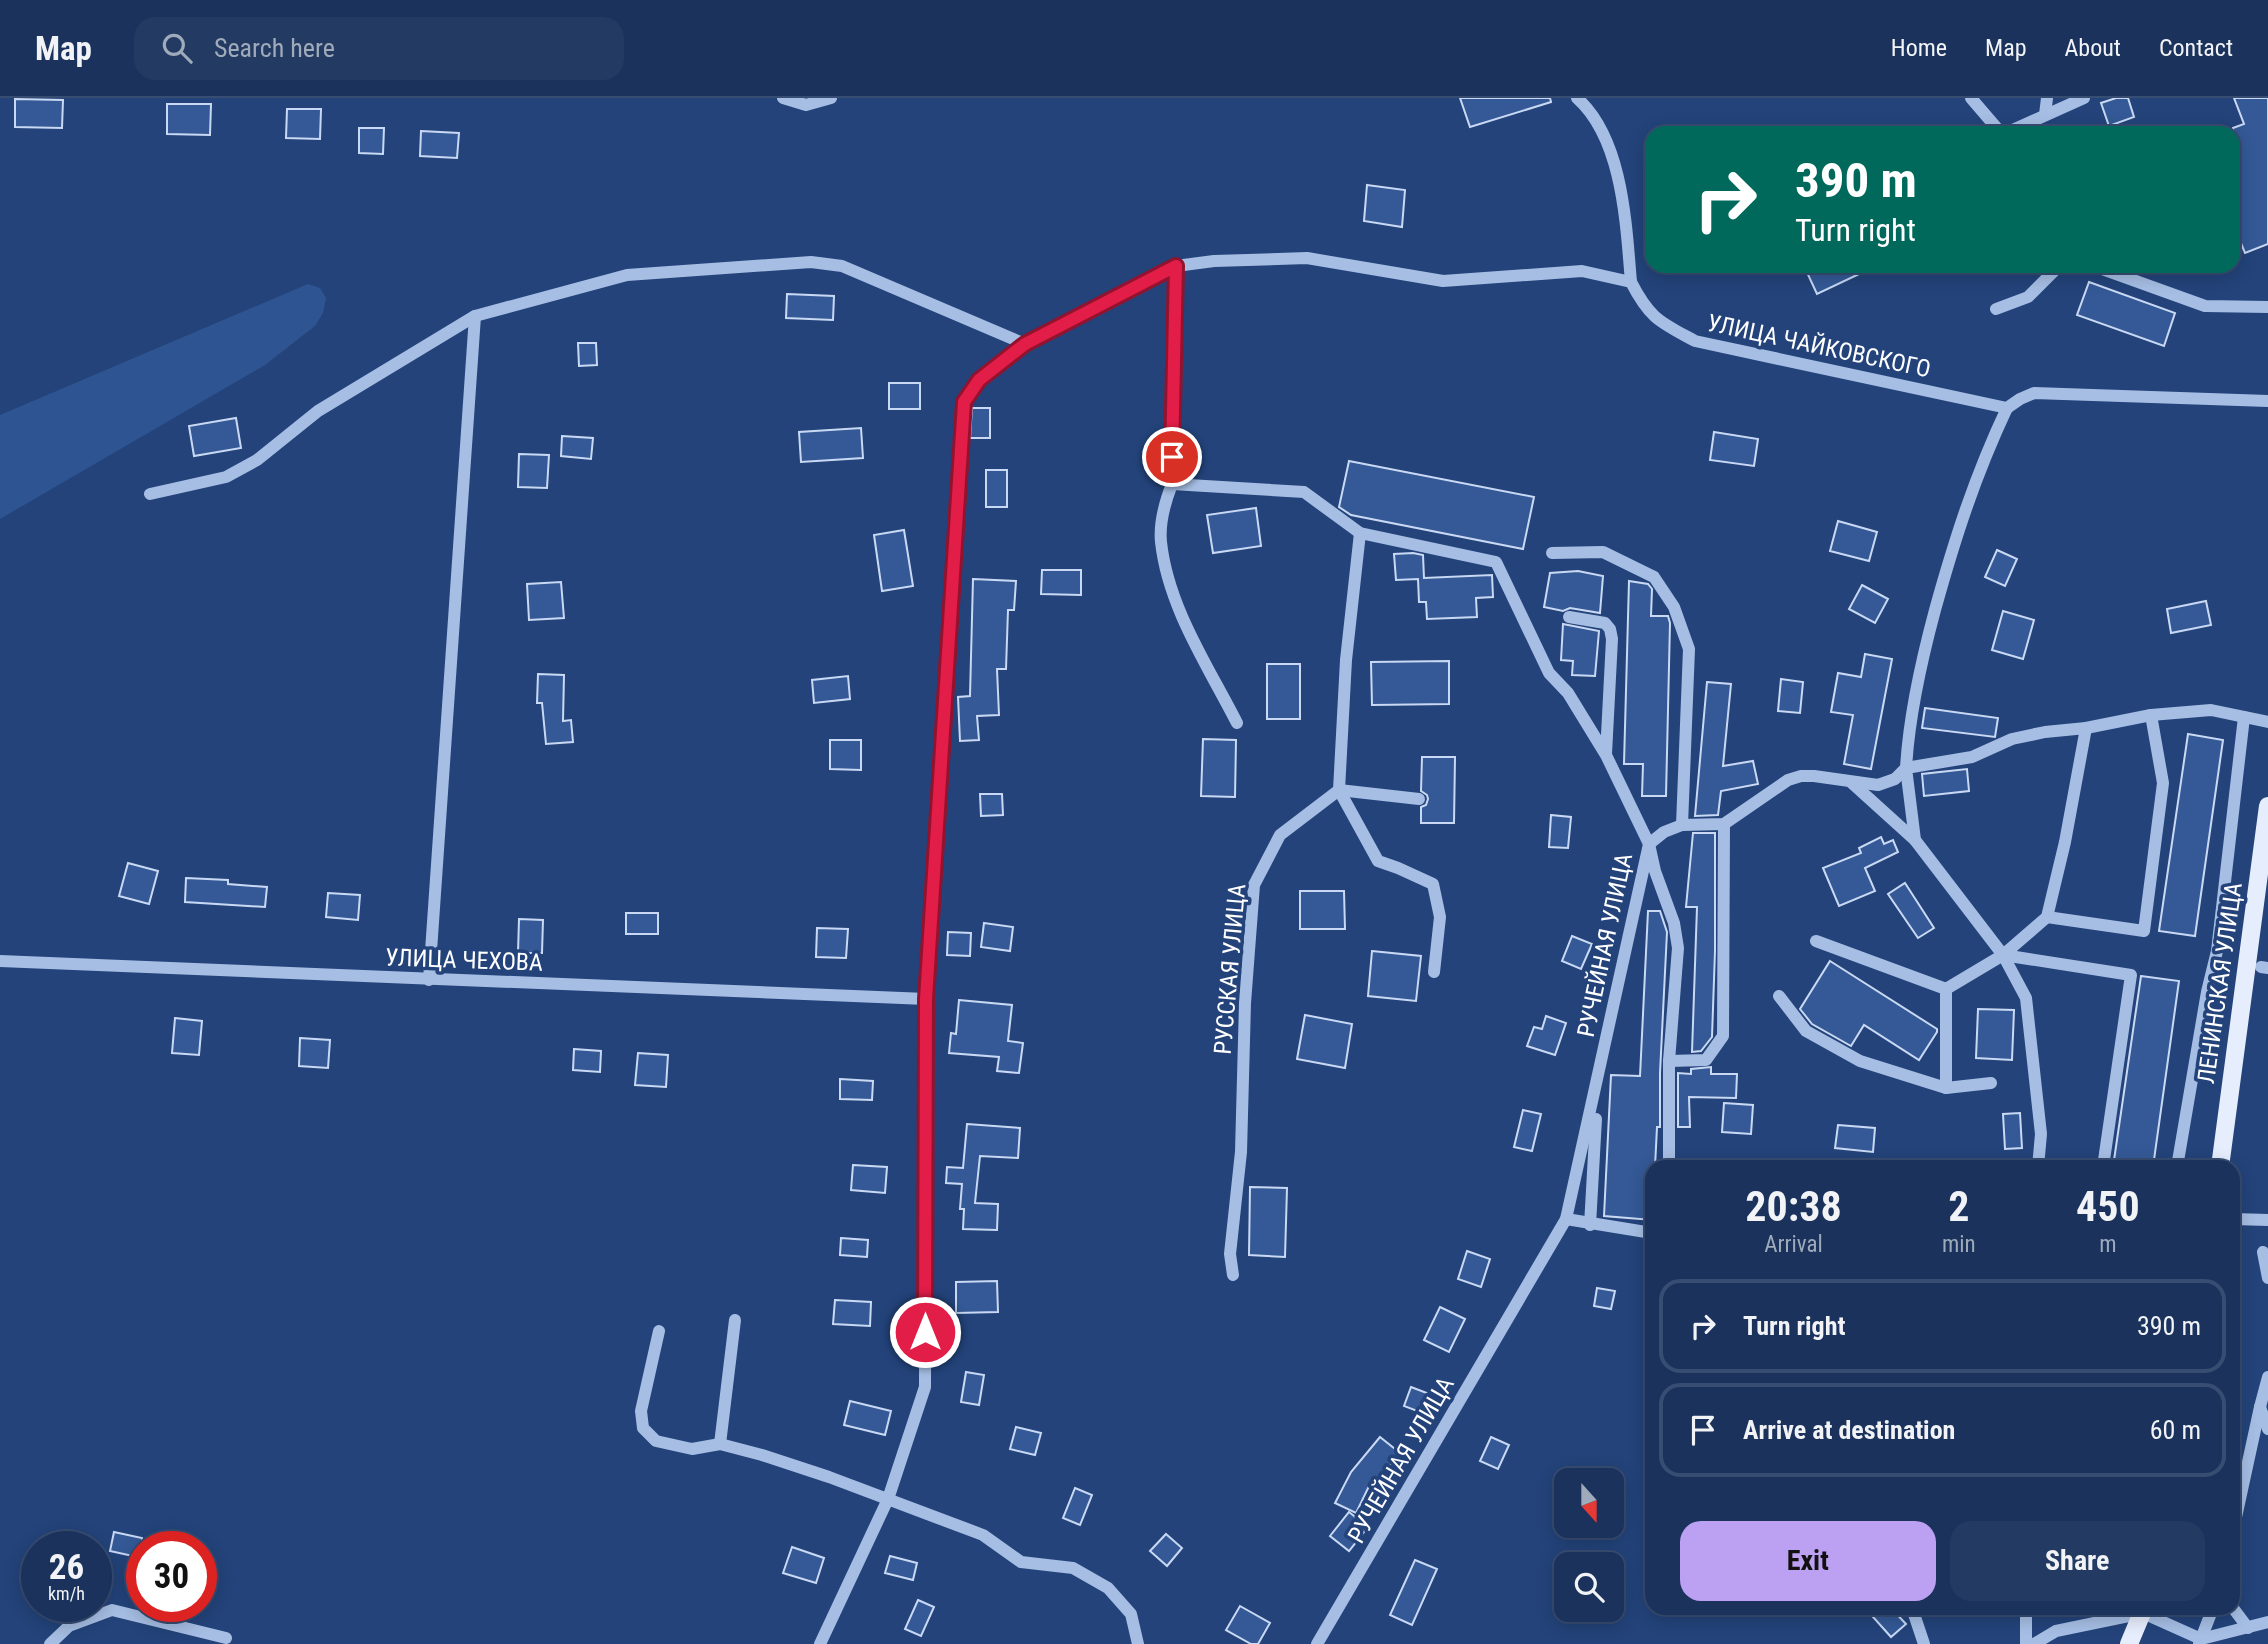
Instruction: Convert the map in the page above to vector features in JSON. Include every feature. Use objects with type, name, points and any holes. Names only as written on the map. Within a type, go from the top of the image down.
[{"type":"main road","name":"ЛЕНИНСКАЯ УЛИЦА","points":[[2221,1160],[2268,806]]},
{"type":"main road","points":[[2129,1644],[2142,1615]]},
{"type":"street","points":[[783,98],[806,105],[831,98]]},
{"type":"street","points":[[820,1644],[888,1499],[925,1387],[926,999],[964,402],[979,380],[1025,344],[1176,266],[1214,261],[1307,258],[1443,281],[1581,271],[1631,282],[1625,209],[1612,155],[1590,110],[1577,98]]},
{"type":"street","points":[[1971,98],[1997,126]]},
{"type":"street","points":[[2045,115],[2047,98]]},
{"type":"street","points":[[2020,126],[2084,98]]},
{"type":"street","points":[[150,494],[226,477],[257,460],[317,411],[475,316],[627,275],[811,261],[842,266],[1025,344]]},
{"type":"street","points":[[1176,266],[1172,484],[1163,508],[1161,541],[1175,601],[1237,723]]},
{"type":"street","points":[[1996,309],[2028,297],[2052,273]]},
{"type":"street","points":[[2113,273],[2205,306],[2268,307]]},
{"type":"street","name":"УЛИЦА ЧАЙКОВСКОГО","points":[[1631,282],[1642,304],[1657,320],[1695,341],[2007,408]]},
{"type":"street","points":[[429,980],[475,316]]},
{"type":"street","points":[[1915,840],[1906,768],[1923,655],[1964,511],[2007,408],[2020,398],[2034,393],[2268,401]]},
{"type":"street","points":[[1172,484],[1304,492],[1360,533],[1496,562],[1549,673],[1568,693],[1606,755],[1649,844],[1655,871],[1674,923],[1678,948],[1670,1061],[1669,1160]]},
{"type":"street","points":[[1360,533],[1346,660],[1339,790],[1378,861],[1433,884],[1440,917],[1434,972]]},
{"type":"street","points":[[1552,553],[1604,552],[1654,578],[1674,607],[1689,649],[1682,825]]},
{"type":"street","points":[[1569,617],[1605,623],[1610,629],[1612,639],[1606,755]]},
{"type":"street","points":[[1670,1061],[1706,1060],[1723,1036],[1724,824],[1788,780],[1814,776],[1878,786],[1895,779],[1906,768],[1972,757],[2012,739],[2151,715],[2211,710],[2268,722]]},
{"type":"street","points":[[2048,917],[2144,931],[2164,783],[2151,715]]},
{"type":"street","points":[[2178,1160],[2207,992],[2217,951],[2244,716]]},
{"type":"street","points":[[1945,989],[2003,955],[2048,917],[2086,728]]},
{"type":"street","points":[[1852,783],[1915,840],[2003,955],[2026,998],[2041,1134],[2039,1160]]},
{"type":"street","points":[[1339,790],[1419,799]]},
{"type":"street","name":"РУССКАЯ УЛИЦА","points":[[1233,1275],[1230,1254],[1241,1152],[1245,991],[1254,885],[1280,835],[1339,790]]},
{"type":"street","name":"РУЧЕЙНАЯ УЛИЦА","points":[[1317,1644],[1566,1219],[1649,844],[1664,832],[1682,825],[1724,824]]},
{"type":"street","points":[[1816,941],[1945,989]]},
{"type":"street","points":[[2003,955],[2131,975],[2104,1160]]},
{"type":"street","name":"УЛИЦА ЧЕХОВА","points":[[0,961],[926,999]]},
{"type":"street","points":[[1945,989],[1946,1088]]},
{"type":"street","points":[[1779,996],[1806,1031],[1860,1061],[1946,1088],[1992,1083]]},
{"type":"street","points":[[1590,1225],[1596,1119]]},
{"type":"street","points":[[1566,1219],[1645,1232]]},
{"type":"street","points":[[2240,1219],[2268,1220]]},
{"type":"street","points":[[2263,1252],[2268,1278]]},
{"type":"street","points":[[720,1444],[734,1320]]},
{"type":"street","points":[[659,1331],[641,1411],[643,1428],[656,1441],[692,1449],[720,1444],[829,1477],[983,1535],[1021,1562],[1073,1568],[1108,1588],[1131,1614],[1138,1644]]},
{"type":"street","points":[[2240,1499],[2268,1377]]},
{"type":"street","points":[[2260,1407],[2268,1429]]},
{"type":"street","points":[[50,1644],[69,1626],[112,1610],[226,1638]]},
{"type":"street","points":[[1914,1615],[1924,1644]]},
{"type":"street","points":[[2026,1615],[2026,1644]]},
{"type":"street","points":[[2034,1644],[2056,1631],[2126,1615]]},
{"type":"street","points":[[2151,1615],[2200,1641],[2268,1622]]},
{"type":"street","points":[[2200,1641],[2210,1615]]},
{"type":"street","points":[[2238,1615],[2248,1628]]},
{"type":"shaded area","points":[[308,284],[320,288],[326,298],[323,313],[315,326],[265,365],[0,519],[0,415]]},
{"type":"building","points":[[1460,98],[1550,98],[1551,102],[1470,127]]},
{"type":"building","points":[[2116,98],[2128,98],[2134,117],[2109,126],[2101,103]]},
{"type":"building","points":[[2234,98],[2268,98],[2268,244],[2245,253],[2240,241],[2238,126],[2244,124]]},
{"type":"building","points":[[15,99],[63,100],[62,128],[15,127]]},
{"type":"building","points":[[167,104],[211,104],[210,135],[167,134]]},
{"type":"building","points":[[287,109],[321,109],[320,139],[286,138]]},
{"type":"building","points":[[359,128],[384,128],[383,154],[359,153]]},
{"type":"building","points":[[421,131],[459,133],[457,158],[420,156]]},
{"type":"building","points":[[1367,185],[1405,190],[1402,227],[1364,221]]},
{"type":"building","points":[[1807,273],[1861,273],[1817,294]]},
{"type":"building","points":[[2089,282],[2175,313],[2164,346],[2077,315]]},
{"type":"building","points":[[787,294],[834,296],[833,320],[786,318]]},
{"type":"building","points":[[578,343],[596,343],[597,365],[579,366]]},
{"type":"building","points":[[889,383],[920,383],[920,409],[889,409]]},
{"type":"building","points":[[972,408],[990,408],[990,438],[970,438]]},
{"type":"building","points":[[236,418],[241,448],[194,456],[189,426]]},
{"type":"building","points":[[861,428],[863,458],[801,462],[799,432]]},
{"type":"building","points":[[1714,432],[1758,439],[1754,466],[1710,460]]},
{"type":"building","points":[[562,436],[593,438],[591,459],[561,456]]},
{"type":"building","points":[[519,454],[549,455],[547,488],[518,487]]},
{"type":"building","points":[[1349,461],[1534,497],[1523,549],[1351,515],[1339,507]]},
{"type":"building","points":[[986,470],[1007,470],[1007,507],[986,507]]},
{"type":"building","points":[[1256,508],[1261,546],[1213,553],[1207,515]]},
{"type":"building","points":[[1838,521],[1877,532],[1869,561],[1830,551]]},
{"type":"building","points":[[904,530],[913,586],[882,591],[874,535]]},
{"type":"building","points":[[1997,550],[2017,559],[2005,586],[1985,577]]},
{"type":"building","points":[[1394,554],[1423,555],[1424,578],[1492,575],[1493,597],[1476,598],[1477,617],[1427,619],[1426,602],[1419,602],[1418,579],[1396,580]]},
{"type":"building","points":[[1042,570],[1081,570],[1081,595],[1041,594]]},
{"type":"building","points":[[1578,571],[1603,576],[1600,613],[1544,607],[1550,573]]},
{"type":"building","points":[[973,579],[1016,581],[1014,610],[1008,610],[1006,669],[997,669],[999,715],[977,716],[979,740],[960,741],[958,697],[970,696]]},
{"type":"building","points":[[1629,581],[1648,584],[1652,589],[1651,616],[1668,616],[1670,623],[1666,796],[1642,796],[1643,764],[1624,764]]},
{"type":"building","points":[[561,582],[564,618],[529,620],[527,584]]},
{"type":"building","points":[[1862,585],[1888,599],[1875,623],[1849,609]]},
{"type":"building","points":[[2206,601],[2211,625],[2171,633],[2167,609]]},
{"type":"building","points":[[2003,611],[2034,620],[2023,659],[1992,650]]},
{"type":"building","points":[[1563,624],[1599,631],[1595,676],[1572,675],[1573,661],[1561,660]]},
{"type":"building","points":[[1865,654],[1892,659],[1871,769],[1844,764],[1853,715],[1831,712],[1838,673],[1861,677]]},
{"type":"building","points":[[1449,661],[1449,704],[1372,705],[1371,662]]},
{"type":"building","points":[[1267,664],[1300,664],[1300,719],[1267,719]]},
{"type":"building","points":[[538,674],[564,675],[563,721],[571,720],[573,742],[546,744],[542,703],[537,703]]},
{"type":"building","points":[[848,676],[850,699],[814,703],[812,680]]},
{"type":"building","points":[[1781,679],[1803,682],[1800,713],[1778,711]]},
{"type":"building","points":[[1707,682],[1731,684],[1723,766],[1753,761],[1758,784],[1721,791],[1718,815],[1695,816]]},
{"type":"building","points":[[1925,708],[1998,718],[1995,737],[1922,728]]},
{"type":"building","points":[[2188,734],[2223,740],[2195,936],[2159,931]]},
{"type":"building","points":[[1203,739],[1236,740],[1235,797],[1201,796]]},
{"type":"building","points":[[830,740],[861,740],[861,770],[830,769]]},
{"type":"building","points":[[1422,757],[1455,757],[1454,823],[1421,823],[1421,807],[1426,805],[1428,799],[1421,791]]},
{"type":"building","points":[[1967,769],[1969,791],[1924,796],[1922,774]]},
{"type":"building","points":[[980,794],[1002,794],[1003,815],[981,816]]},
{"type":"building","points":[[1551,815],[1571,817],[1568,848],[1549,847]]},
{"type":"building","points":[[1693,833],[1715,833],[1715,951],[1712,1037],[1701,1051],[1692,1052],[1697,907],[1686,907]]},
{"type":"building","points":[[1881,837],[1884,844],[1893,840],[1898,852],[1865,868],[1875,891],[1839,906],[1823,868],[1861,853],[1859,848]]},
{"type":"building","points":[[128,863],[158,871],[149,904],[119,896]]},
{"type":"building","points":[[186,878],[228,880],[228,884],[267,887],[265,907],[185,902]]},
{"type":"building","points":[[1905,883],[1934,928],[1918,938],[1888,894]]},
{"type":"building","points":[[1300,891],[1344,891],[1345,929],[1300,929]]},
{"type":"building","points":[[328,893],[360,895],[358,920],[326,917]]},
{"type":"building","points":[[1648,911],[1660,911],[1667,932],[1660,1127],[1657,1127],[1655,1160],[1645,1160],[1645,1219],[1604,1216],[1611,1075],[1640,1076]]},
{"type":"building","points":[[626,913],[658,913],[658,934],[626,934]]},
{"type":"building","points":[[519,919],[543,920],[542,953],[518,953]]},
{"type":"building","points":[[984,923],[1013,927],[1010,951],[981,947]]},
{"type":"building","points":[[817,928],[848,929],[846,958],[816,957]]},
{"type":"building","points":[[948,932],[971,933],[970,956],[947,955]]},
{"type":"building","points":[[1572,936],[1592,944],[1581,969],[1562,961]]},
{"type":"building","points":[[1372,951],[1421,956],[1416,1001],[1368,996]]},
{"type":"building","points":[[1830,961],[1937,1029],[1919,1060],[1864,1025],[1851,1046],[1812,1024],[1800,1009]]},
{"type":"building","points":[[2141,976],[2179,981],[2154,1160],[2114,1160]]},
{"type":"building","points":[[959,1000],[1012,1005],[1008,1041],[1023,1043],[1019,1073],[997,1071],[999,1057],[949,1053],[951,1033],[956,1034]]},
{"type":"building","points":[[1978,1009],[2014,1010],[2012,1060],[1976,1058]]},
{"type":"building","points":[[1305,1015],[1352,1024],[1345,1068],[1297,1059]]},
{"type":"building","points":[[1546,1016],[1566,1023],[1555,1055],[1527,1046],[1534,1027],[1542,1029]]},
{"type":"building","points":[[175,1018],[202,1021],[199,1055],[172,1053]]},
{"type":"building","points":[[300,1038],[330,1040],[328,1068],[299,1066]]},
{"type":"building","points":[[574,1049],[601,1051],[600,1072],[573,1070]]},
{"type":"building","points":[[638,1053],[668,1055],[666,1087],[635,1085]]},
{"type":"building","points":[[1711,1067],[1711,1074],[1737,1074],[1736,1098],[1689,1097],[1690,1127],[1678,1127],[1678,1073],[1691,1074],[1691,1069]]},
{"type":"building","points":[[840,1079],[873,1081],[872,1100],[840,1099]]},
{"type":"building","points":[[1724,1103],[1753,1105],[1751,1134],[1722,1132]]},
{"type":"building","points":[[1523,1110],[1541,1114],[1532,1151],[1514,1147]]},
{"type":"building","points":[[2020,1113],[2022,1148],[2005,1149],[2003,1114]]},
{"type":"building","points":[[967,1124],[1020,1128],[1018,1158],[980,1156],[975,1203],[998,1204],[997,1230],[963,1229],[964,1209],[960,1209],[962,1184],[946,1183],[947,1167],[963,1168]]},
{"type":"building","points":[[1838,1125],[1875,1128],[1873,1152],[1835,1148]]},
{"type":"building","points":[[853,1165],[887,1167],[885,1193],[851,1190]]},
{"type":"building","points":[[1250,1187],[1287,1188],[1285,1257],[1249,1255]]},
{"type":"building","points":[[841,1238],[868,1240],[867,1257],[840,1255]]},
{"type":"building","points":[[1467,1251],[1490,1259],[1481,1287],[1458,1279]]},
{"type":"building","points":[[997,1281],[998,1312],[956,1313],[956,1282]]},
{"type":"building","points":[[1597,1288],[1615,1291],[1611,1309],[1594,1306]]},
{"type":"building","points":[[835,1300],[871,1302],[870,1326],[833,1324]]},
{"type":"building","points":[[1440,1307],[1465,1319],[1449,1352],[1424,1340]]},
{"type":"building","points":[[966,1372],[984,1375],[979,1405],[961,1402]]},
{"type":"building","points":[[1411,1387],[1440,1398],[1433,1417],[1404,1406]]},
{"type":"building","points":[[850,1401],[891,1411],[885,1435],[844,1425]]},
{"type":"building","points":[[1016,1427],[1041,1433],[1035,1455],[1010,1449]]},
{"type":"building","points":[[1380,1437],[1400,1453],[1376,1483],[1372,1480],[1356,1513],[1335,1503],[1351,1472]]},
{"type":"building","points":[[1491,1437],[1509,1445],[1498,1469],[1480,1461]]},
{"type":"building","points":[[1075,1488],[1092,1495],[1080,1525],[1063,1518]]},
{"type":"building","points":[[1349,1512],[1368,1527],[1349,1551],[1330,1536]]},
{"type":"building","points":[[114,1532],[126,1535],[126,1554],[112,1551]]},
{"type":"building","points":[[1166,1534],[1182,1548],[1167,1566],[1150,1551]]},
{"type":"building","points":[[792,1547],[824,1558],[816,1583],[783,1573]]},
{"type":"building","points":[[890,1556],[917,1563],[913,1580],[885,1573]]},
{"type":"building","points":[[1415,1560],[1437,1569],[1412,1625],[1390,1615]]},
{"type":"building","points":[[918,1600],[934,1607],[921,1636],[905,1629]]},
{"type":"building","points":[[1240,1606],[1270,1623],[1258,1644],[1251,1644],[1226,1630]]},
{"type":"building","points":[[1871,1615],[1898,1615],[1906,1624],[1891,1637]]},
{"type":"route","points":[[925,1332],[926,999],[964,402],[979,380],[1025,344],[1176,266],[1172,457]]}]
